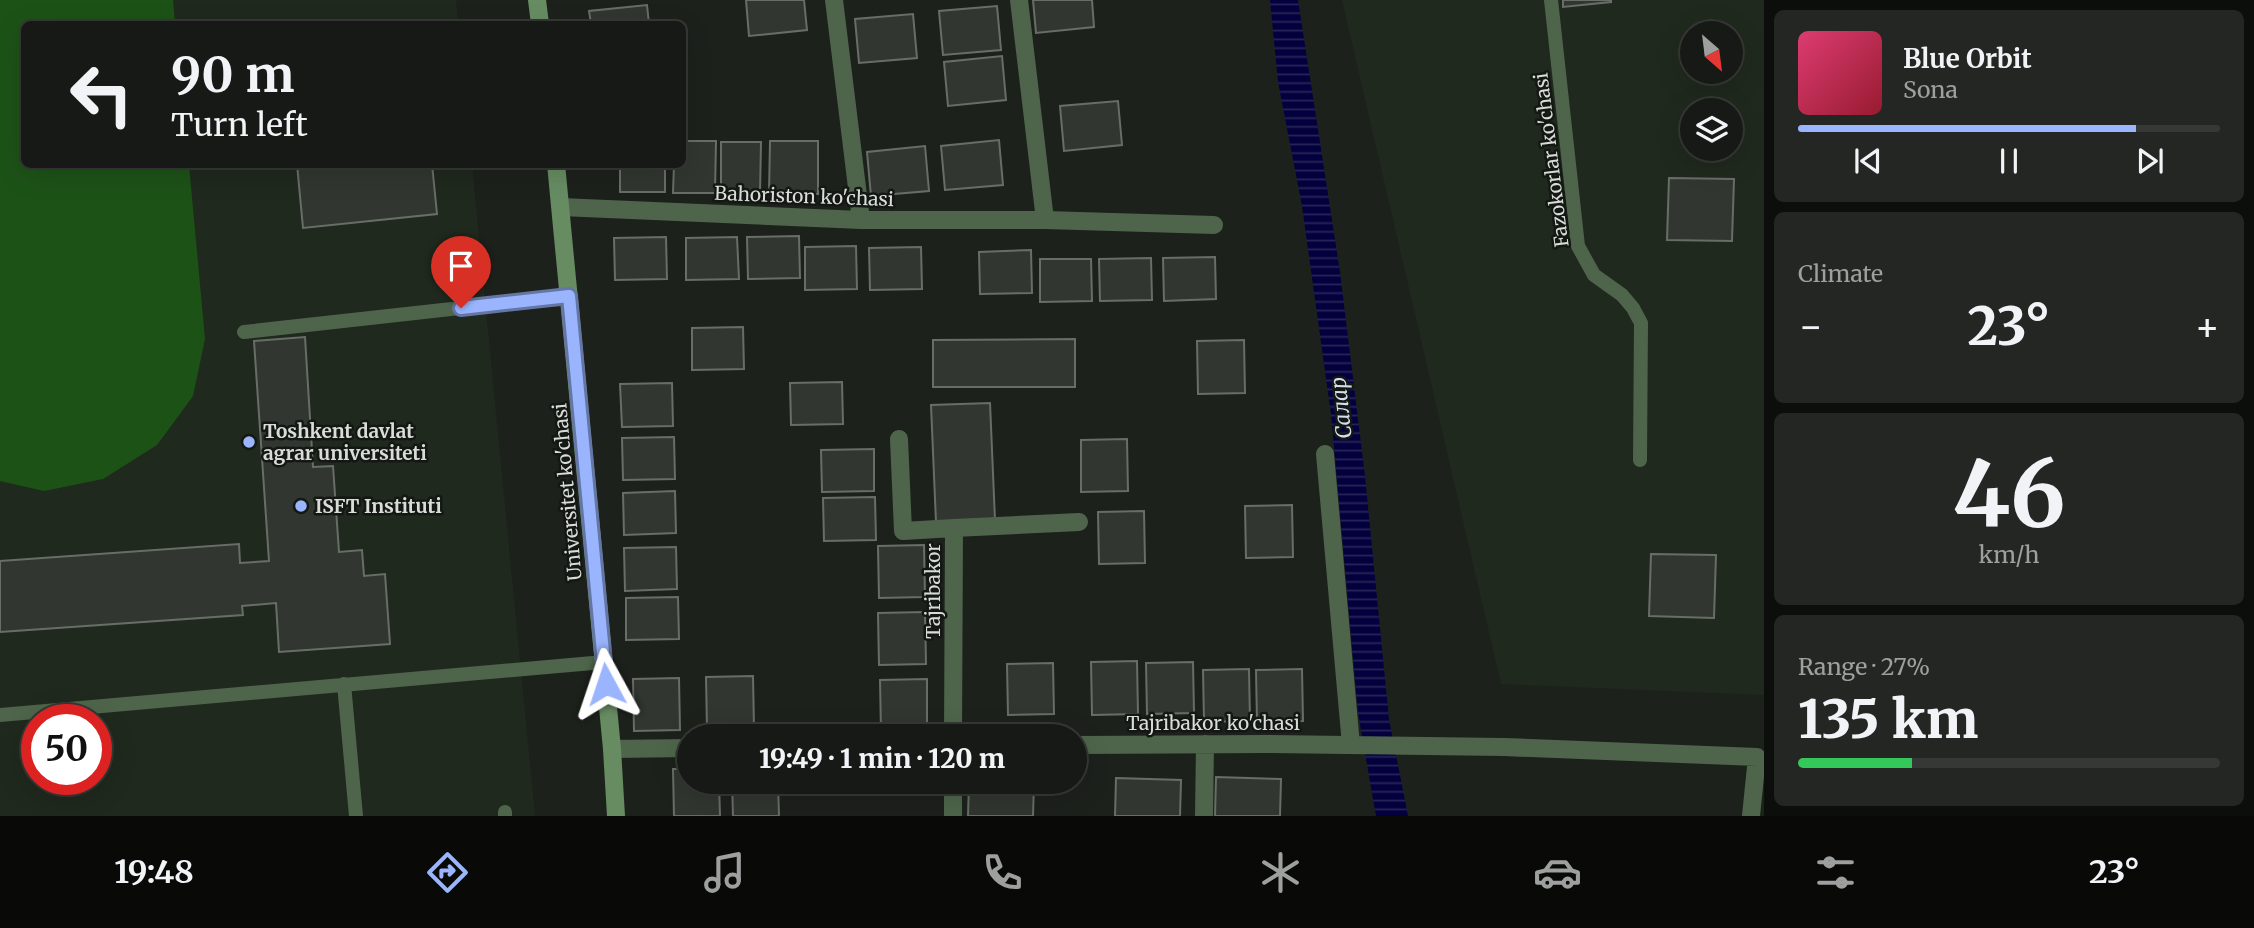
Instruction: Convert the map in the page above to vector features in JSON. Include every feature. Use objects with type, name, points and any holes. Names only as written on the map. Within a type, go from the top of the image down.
[{"type":"main road","points":[[537,0],[540,21]]},
{"type":"main road","name":"Universitet ko'chasi","points":[[556,168],[612,749],[615,816]]},
{"type":"street","points":[[834,0],[861,220]]},
{"type":"street","points":[[1019,0],[1045,220]]},
{"type":"street","name":"Bahoriston ko'chasi","points":[[561,207],[861,220],[1045,220],[1214,225]]},
{"type":"street","points":[[899,439],[903,531],[954,528]]},
{"type":"street","points":[[1325,454],[1351,745]]},
{"type":"street","name":"Tajribakor","points":[[953,724],[954,528],[1079,522]]},
{"type":"street","points":[[1203,816],[1205,744]]},
{"type":"street","name":"Tajribakor ko'chasi","points":[[1087,745],[1504,747],[1760,758]]},
{"type":"street","points":[[612,749],[677,748]]},
{"type":"street","points":[[1751,816],[1760,758]]},
{"type":"street","points":[[953,794],[953,816]]},
{"type":"lane","name":"Fazokorlar ko'chasi","points":[[1551,0],[1578,246],[1594,275],[1622,295],[1641,323],[1640,460]]},
{"type":"lane","points":[[244,332],[569,296]]},
{"type":"lane","points":[[0,715],[604,662]]},
{"type":"lane","points":[[344,684],[356,816]]},
{"type":"shaded area","name":"Toshkent davlat agrar universiteti","points":[[0,0],[456,0],[458,21],[21,21],[21,168],[472,168],[535,816],[0,816]]},
{"type":"shaded area","points":[[1342,0],[1764,0],[1764,695],[1501,684]]},
{"type":"green space","points":[[0,0],[173,0],[175,21],[21,21],[21,168],[189,168],[205,339],[193,396],[157,445],[103,479],[44,491],[0,481]]},
{"type":"water","name":"Салар","points":[[1270,0],[1298,0],[1340,272],[1365,476],[1389,719],[1408,816],[1376,816],[1358,713],[1331,414],[1302,206],[1278,82]]},
{"type":"building","points":[[746,0],[804,0],[807,30],[749,36]]},
{"type":"building","points":[[1033,0],[1092,0],[1094,27],[1036,33]]},
{"type":"building","points":[[1563,0],[1611,0],[1611,2],[1563,7]]},
{"type":"building","points":[[647,5],[649,21],[591,21],[589,11]]},
{"type":"building","points":[[997,6],[1001,50],[943,55],[939,11]]},
{"type":"building","points":[[913,14],[917,58],[859,63],[855,19]]},
{"type":"building","points":[[1002,56],[1006,100],[948,106],[944,62]]},
{"type":"building","points":[[1118,101],[1122,145],[1064,151],[1060,106]]},
{"type":"building","points":[[999,140],[1003,185],[945,190],[941,146]]},
{"type":"building","points":[[686,141],[716,141],[715,193],[673,193],[674,168],[686,168]]},
{"type":"building","points":[[770,141],[818,141],[818,194],[769,194]]},
{"type":"building","points":[[721,142],[761,142],[760,193],[721,193]]},
{"type":"building","points":[[925,146],[929,191],[871,196],[867,152]]},
{"type":"building","points":[[297,168],[432,168],[437,214],[303,228]]},
{"type":"building","points":[[620,168],[665,168],[665,192],[620,192]]},
{"type":"building","points":[[1669,178],[1734,179],[1732,241],[1667,240]]},
{"type":"building","points":[[799,236],[800,278],[748,279],[747,237]]},
{"type":"building","points":[[666,237],[667,279],[615,280],[614,238]]},
{"type":"building","points":[[737,237],[739,279],[686,280],[686,238]]},
{"type":"building","points":[[856,246],[857,289],[805,290],[805,247]]},
{"type":"building","points":[[921,247],[922,289],[870,290],[869,248]]},
{"type":"building","points":[[1031,250],[1032,293],[980,294],[979,252]]},
{"type":"building","points":[[1215,257],[1216,299],[1164,301],[1163,258]]},
{"type":"building","points":[[1151,258],[1152,300],[1100,301],[1099,259]]},
{"type":"building","points":[[1040,259],[1091,259],[1092,301],[1040,302]]},
{"type":"building","points":[[743,327],[744,369],[692,370],[692,328]]},
{"type":"building","name":"ISFT Instituti","points":[[305,337],[313,467],[333,466],[339,552],[362,550],[364,576],[385,574],[390,644],[279,652],[276,603],[242,606],[243,615],[0,632],[0,561],[239,544],[240,563],[269,561],[254,341]]},
{"type":"building","points":[[1075,339],[1075,387],[933,387],[933,340]]},
{"type":"building","points":[[1244,340],[1245,393],[1198,394],[1197,341]]},
{"type":"building","points":[[842,382],[843,424],[791,425],[790,383]]},
{"type":"building","points":[[672,383],[673,426],[622,427],[620,384]]},
{"type":"building","points":[[990,403],[995,520],[936,522],[931,405]]},
{"type":"building","points":[[674,437],[675,479],[623,480],[622,438]]},
{"type":"building","points":[[1127,439],[1128,491],[1081,492],[1081,440]]},
{"type":"building","points":[[874,449],[874,491],[822,492],[821,450]]},
{"type":"building","points":[[675,491],[676,533],[624,535],[623,493]]},
{"type":"building","points":[[875,497],[876,540],[824,541],[823,498]]},
{"type":"building","points":[[1292,505],[1293,557],[1246,558],[1245,506]]},
{"type":"building","points":[[1144,511],[1145,563],[1099,564],[1098,512]]},
{"type":"building","points":[[924,545],[925,597],[879,598],[878,546]]},
{"type":"building","points":[[676,547],[677,589],[625,591],[624,548]]},
{"type":"building","points":[[1651,554],[1716,555],[1714,618],[1649,616]]},
{"type":"building","points":[[678,597],[679,639],[626,640],[626,598]]},
{"type":"building","points":[[925,612],[926,664],[879,665],[878,613]]},
{"type":"building","points":[[1137,661],[1138,714],[1092,715],[1091,662]]},
{"type":"building","points":[[1193,662],[1194,713],[1147,714],[1146,663]]},
{"type":"building","points":[[1053,663],[1054,714],[1008,715],[1007,664]]},
{"type":"building","points":[[1249,669],[1250,721],[1204,722],[1203,670]]},
{"type":"building","points":[[1302,669],[1303,721],[1257,722],[1256,670]]},
{"type":"building","points":[[753,676],[754,724],[707,724],[706,677]]},
{"type":"building","points":[[679,678],[680,724],[677,724],[677,730],[634,731],[633,679]]},
{"type":"building","points":[[927,679],[927,724],[881,724],[880,680]]},
{"type":"building","points":[[673,769],[677,769],[677,794],[719,794],[720,816],[674,816]]},
{"type":"building","points":[[1216,777],[1281,779],[1280,816],[1215,816]]},
{"type":"building","points":[[1116,778],[1181,780],[1180,816],[1115,816]]},
{"type":"building","points":[[732,794],[778,794],[779,816],[733,816]]},
{"type":"building","points":[[969,794],[1034,794],[1033,816],[968,816]]},
{"type":"place","name":"Toshkent davlat agrar universiteti","points":[[249,442]]},
{"type":"place","name":"ISFT Instituti","points":[[301,506]]},
{"type":"route","points":[[461,308],[569,296],[606,684]]}]
